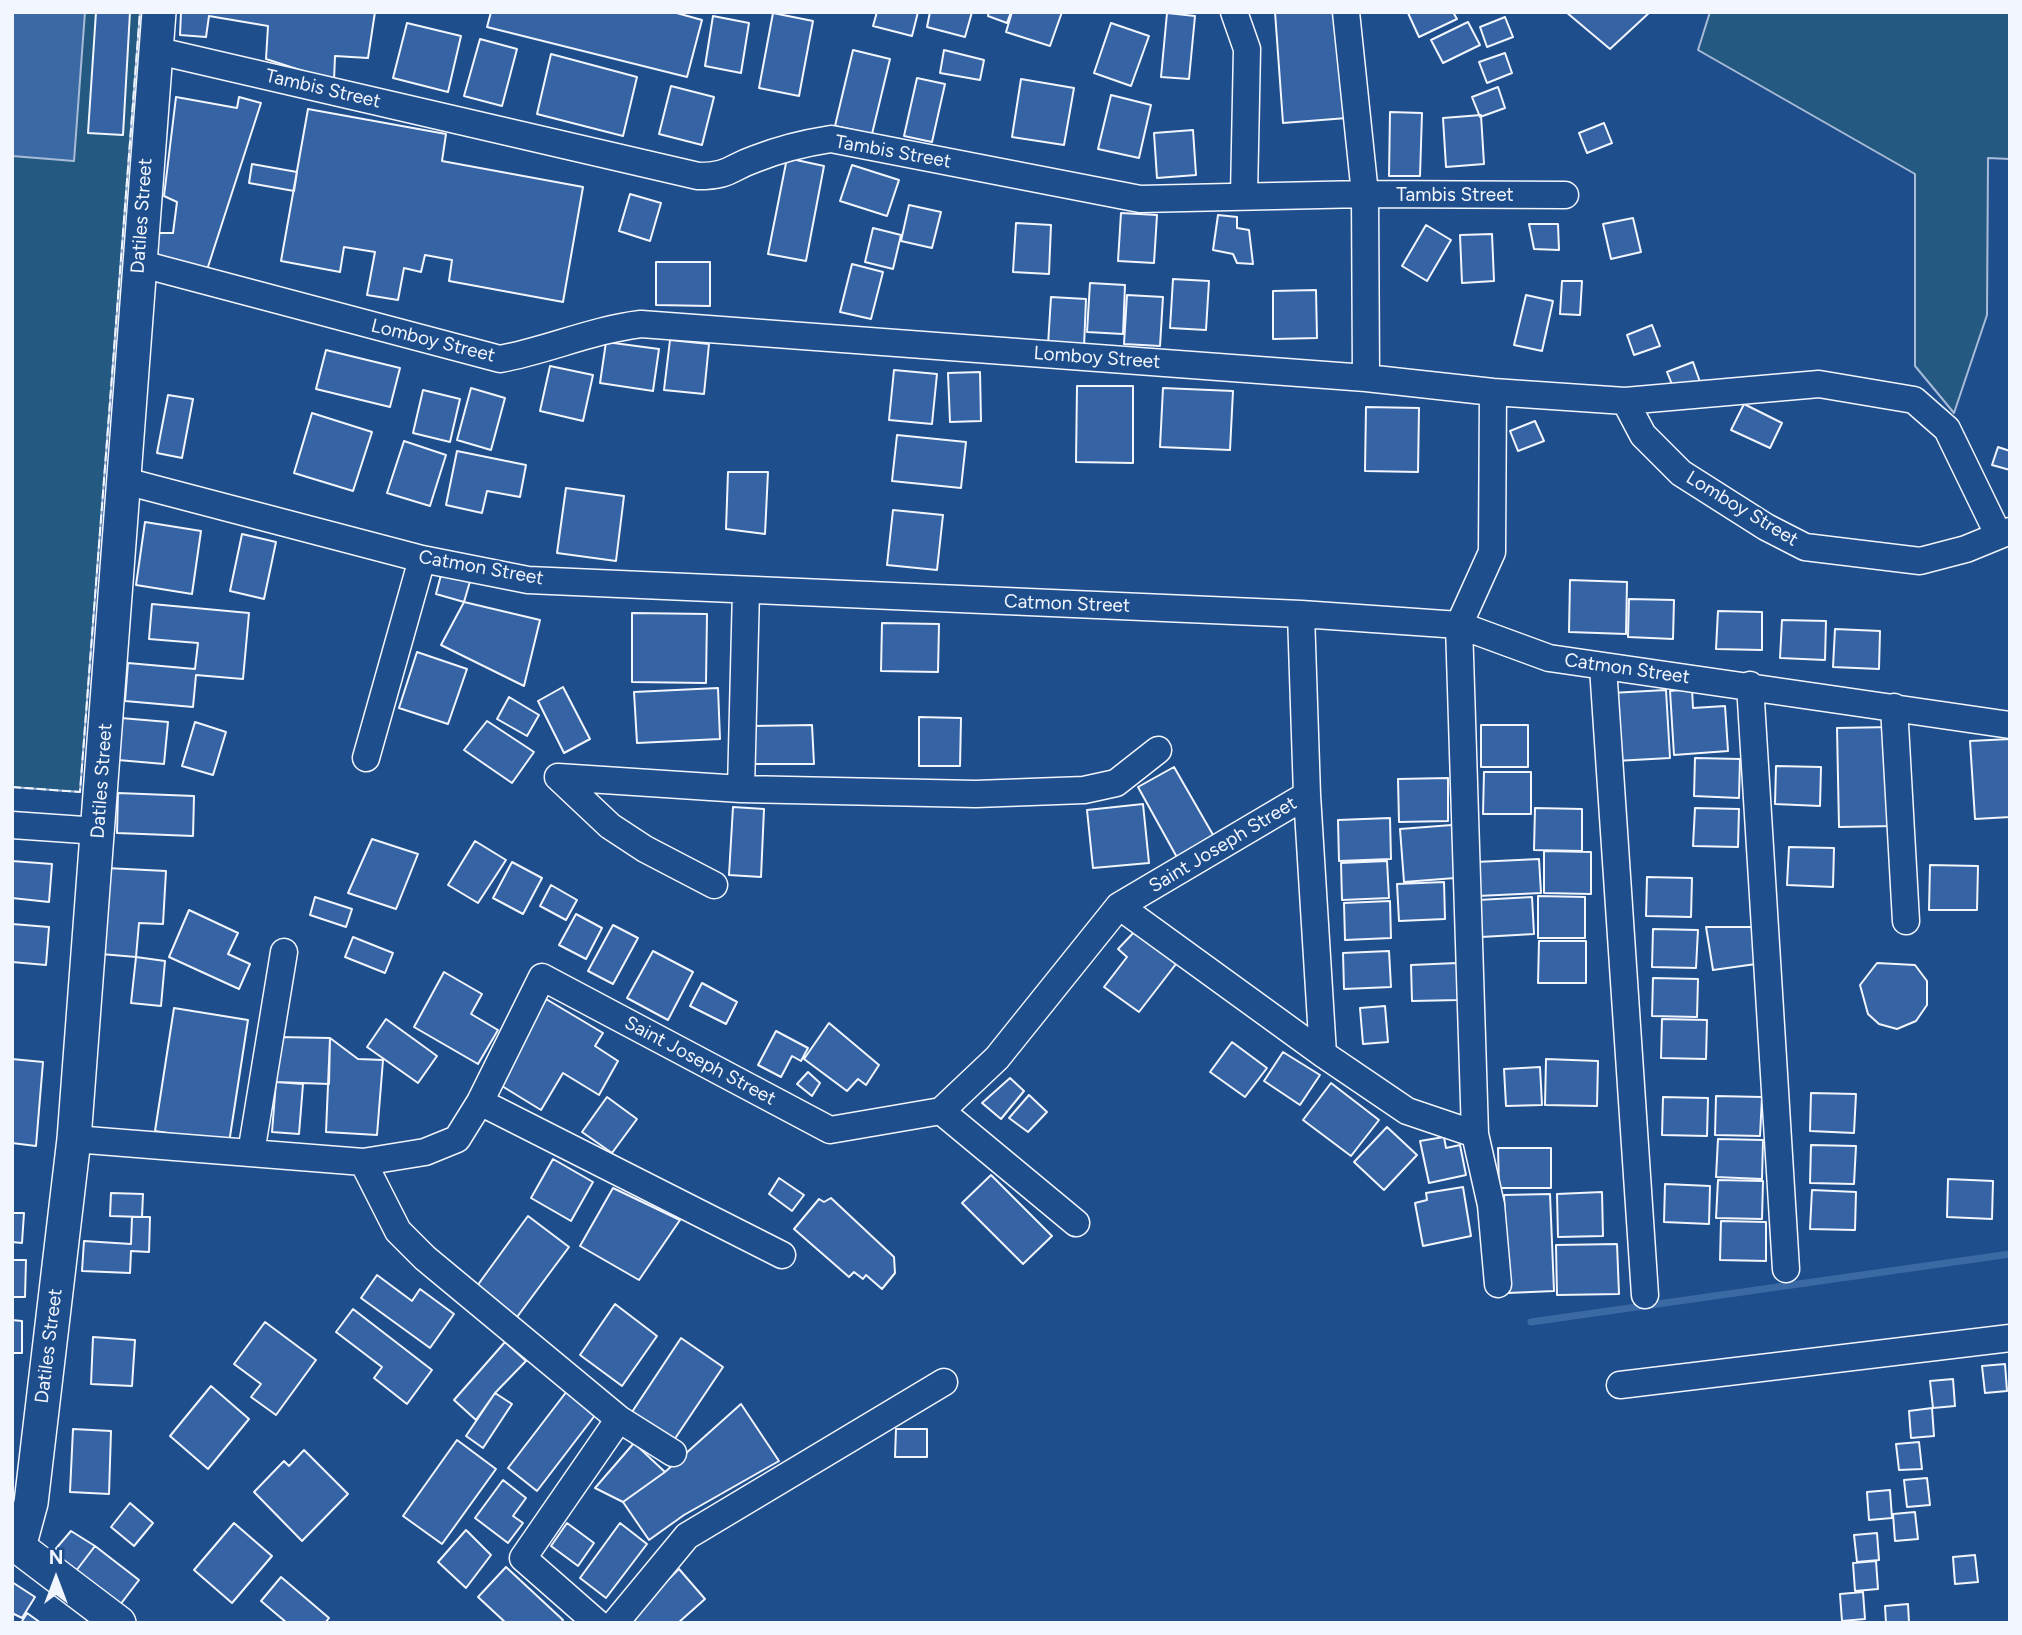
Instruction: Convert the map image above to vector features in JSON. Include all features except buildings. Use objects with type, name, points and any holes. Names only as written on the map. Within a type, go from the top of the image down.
[{"type":"main road","name":"Datiles Street","points":[[16,1545],[31,1503],[74,1139],[125,481],[154,50],[159,12]]},
{"type":"main road","points":[[16,1545],[119,1623]]},
{"type":"street","points":[[1234,12],[1247,49],[1244,195]]},
{"type":"street","points":[[1346,12],[1365,194],[1366,378]]},
{"type":"street","name":"Tambis Street","points":[[154,50],[698,176],[721,176],[752,160],[802,143],[831,139],[1140,199],[1244,195],[1565,195]]},
{"type":"street","name":"Lomboy Street","points":[[138,263],[500,359],[537,353],[603,329],[642,324],[1366,378],[1493,392],[1625,401],[1643,435],[1681,473],[1766,527],[1805,547],[1920,561],[1966,549],[2004,533]]},
{"type":"street","points":[[1625,401],[1819,384],[1914,400],[1947,429],[2004,533]]},
{"type":"street","points":[[1493,392],[1492,552],[1459,625],[1475,1134],[1491,1205],[1498,1284]]},
{"type":"street","name":"Catmon Street","points":[[125,481],[422,559],[528,580],[1301,614],[1459,625],[1549,658],[1750,685],[2010,725]]},
{"type":"street","points":[[366,758],[422,559]]},
{"type":"street","points":[[741,789],[746,590]]},
{"type":"street","points":[[1301,614],[1307,795],[1323,1054]]},
{"type":"street","points":[[1603,667],[1645,1295]]},
{"type":"street","points":[[1750,685],[1786,1269]]},
{"type":"street","points":[[1894,707],[1906,921]]},
{"type":"street","points":[[714,885],[610,826],[558,778],[741,789],[976,794],[1084,790],[1116,783],[1158,750]]},
{"type":"street","name":"Saint Joseph Street","points":[[74,1139],[363,1162],[425,1152],[457,1139],[480,1102],[542,977],[830,1130],[941,1111],[997,1058],[1119,906],[1307,795]]},
{"type":"street","points":[[12,825],[98,831]]},
{"type":"street","points":[[1119,906],[1323,1054],[1408,1111],[1475,1134]]},
{"type":"street","points":[[251,1153],[284,952]]},
{"type":"street","points":[[480,1102],[782,1255]]},
{"type":"street","points":[[941,1111],[1076,1223]]},
{"type":"street","points":[[363,1162],[398,1231],[425,1258],[619,1419],[673,1454]]},
{"type":"street","points":[[1620,1385],[2010,1338]]},
{"type":"street","points":[[615,1623],[687,1536],[944,1382]]},
{"type":"street","points":[[597,1623],[523,1558],[619,1419]]},
{"type":"shaded area","points":[[12,12],[140,12],[80,792],[12,787]]},
{"type":"shaded area","points":[[12,12],[85,12],[74,161],[12,156]]},
{"type":"shaded area","points":[[1710,12],[2010,12],[2010,159],[1988,158],[1987,315],[1954,413],[1915,366],[1915,174],[1698,50]]},
{"type":"waterway","points":[[1531,1322],[2010,1254]]},
{"type":"fence","points":[[12,787],[80,792],[140,12]]}]
